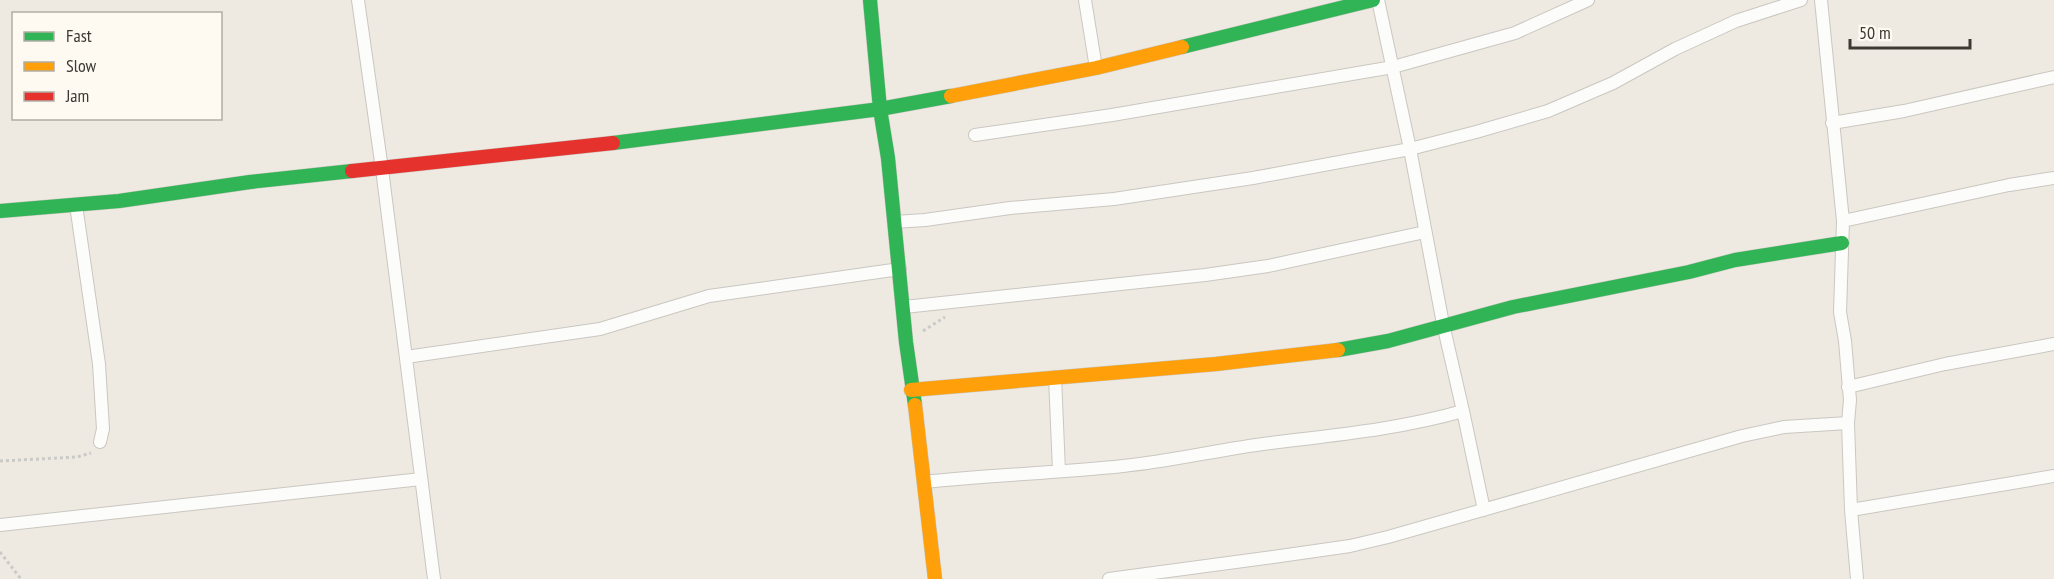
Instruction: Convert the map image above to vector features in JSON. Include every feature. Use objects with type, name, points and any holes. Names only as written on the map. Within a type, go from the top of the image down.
[{"type":"street","points":[[358,0],[382,169],[434,579]]},
{"type":"street","points":[[870,0],[911,390],[934,579]]},
{"type":"street","points":[[1085,0],[1096,68]]},
{"type":"street","points":[[0,211],[76,205],[250,182],[656,138],[880,109],[1096,68],[1373,0]]},
{"type":"street","points":[[1378,0],[1410,149],[1443,324],[1484,510]]},
{"type":"street","points":[[975,135],[1113,115],[1393,67],[1515,33],[1588,0]]},
{"type":"street","points":[[894,222],[1010,208],[1114,199],[1253,178],[1410,149],[1548,111],[1613,83],[1675,49],[1736,21],[1801,0]]},
{"type":"street","points":[[1821,0],[1843,221],[1840,312],[1845,341],[1848,387],[1851,510],[1857,579]]},
{"type":"street","points":[[1832,123],[1904,111],[2054,77]]},
{"type":"street","points":[[1843,221],[2010,185],[2054,178]]},
{"type":"street","points":[[76,205],[99,364],[103,429],[100,442]]},
{"type":"street","points":[[904,307],[1268,266],[1425,232]]},
{"type":"street","points":[[911,390],[1311,354],[1388,341],[1443,324],[1513,307],[1689,272],[1735,260],[1842,243]]},
{"type":"street","points":[[406,357],[600,329],[709,296],[900,269]]},
{"type":"street","points":[[1848,387],[1945,364],[2054,344]]},
{"type":"street","points":[[1054,377],[1059,471]]},
{"type":"street","points":[[924,482],[1171,460],[1220,449],[1378,429],[1463,411]]},
{"type":"street","points":[[1109,579],[1350,546],[1424,528],[1709,444],[1764,431],[1804,425],[1848,423]]},
{"type":"street","points":[[1851,510],[2054,477]]},
{"type":"street","points":[[0,525],[421,479]]},
{"type":"path","points":[[906,342],[971,299]]},
{"type":"path","points":[[0,461],[77,457],[90,454],[100,442]]},
{"type":"path","points":[[0,552],[21,579]]},
{"type":"traffic: fast","points":[[870,0],[880,109],[888,158],[906,342],[915,405]]},
{"type":"traffic: fast","points":[[1182,47],[1373,0]]},
{"type":"traffic: fast","points":[[613,143],[880,109],[951,96]]},
{"type":"traffic: fast","points":[[0,211],[119,201],[250,182],[352,171]]},
{"type":"traffic: fast","points":[[1338,350],[1388,341],[1513,307],[1689,272],[1735,260],[1842,243]]},
{"type":"traffic: slow","points":[[951,96],[1096,68],[1182,47]]},
{"type":"traffic: slow","points":[[911,390],[1216,364],[1338,350]]},
{"type":"traffic: slow","points":[[915,405],[935,579]]},
{"type":"traffic: jam","points":[[352,171],[613,143]]}]
